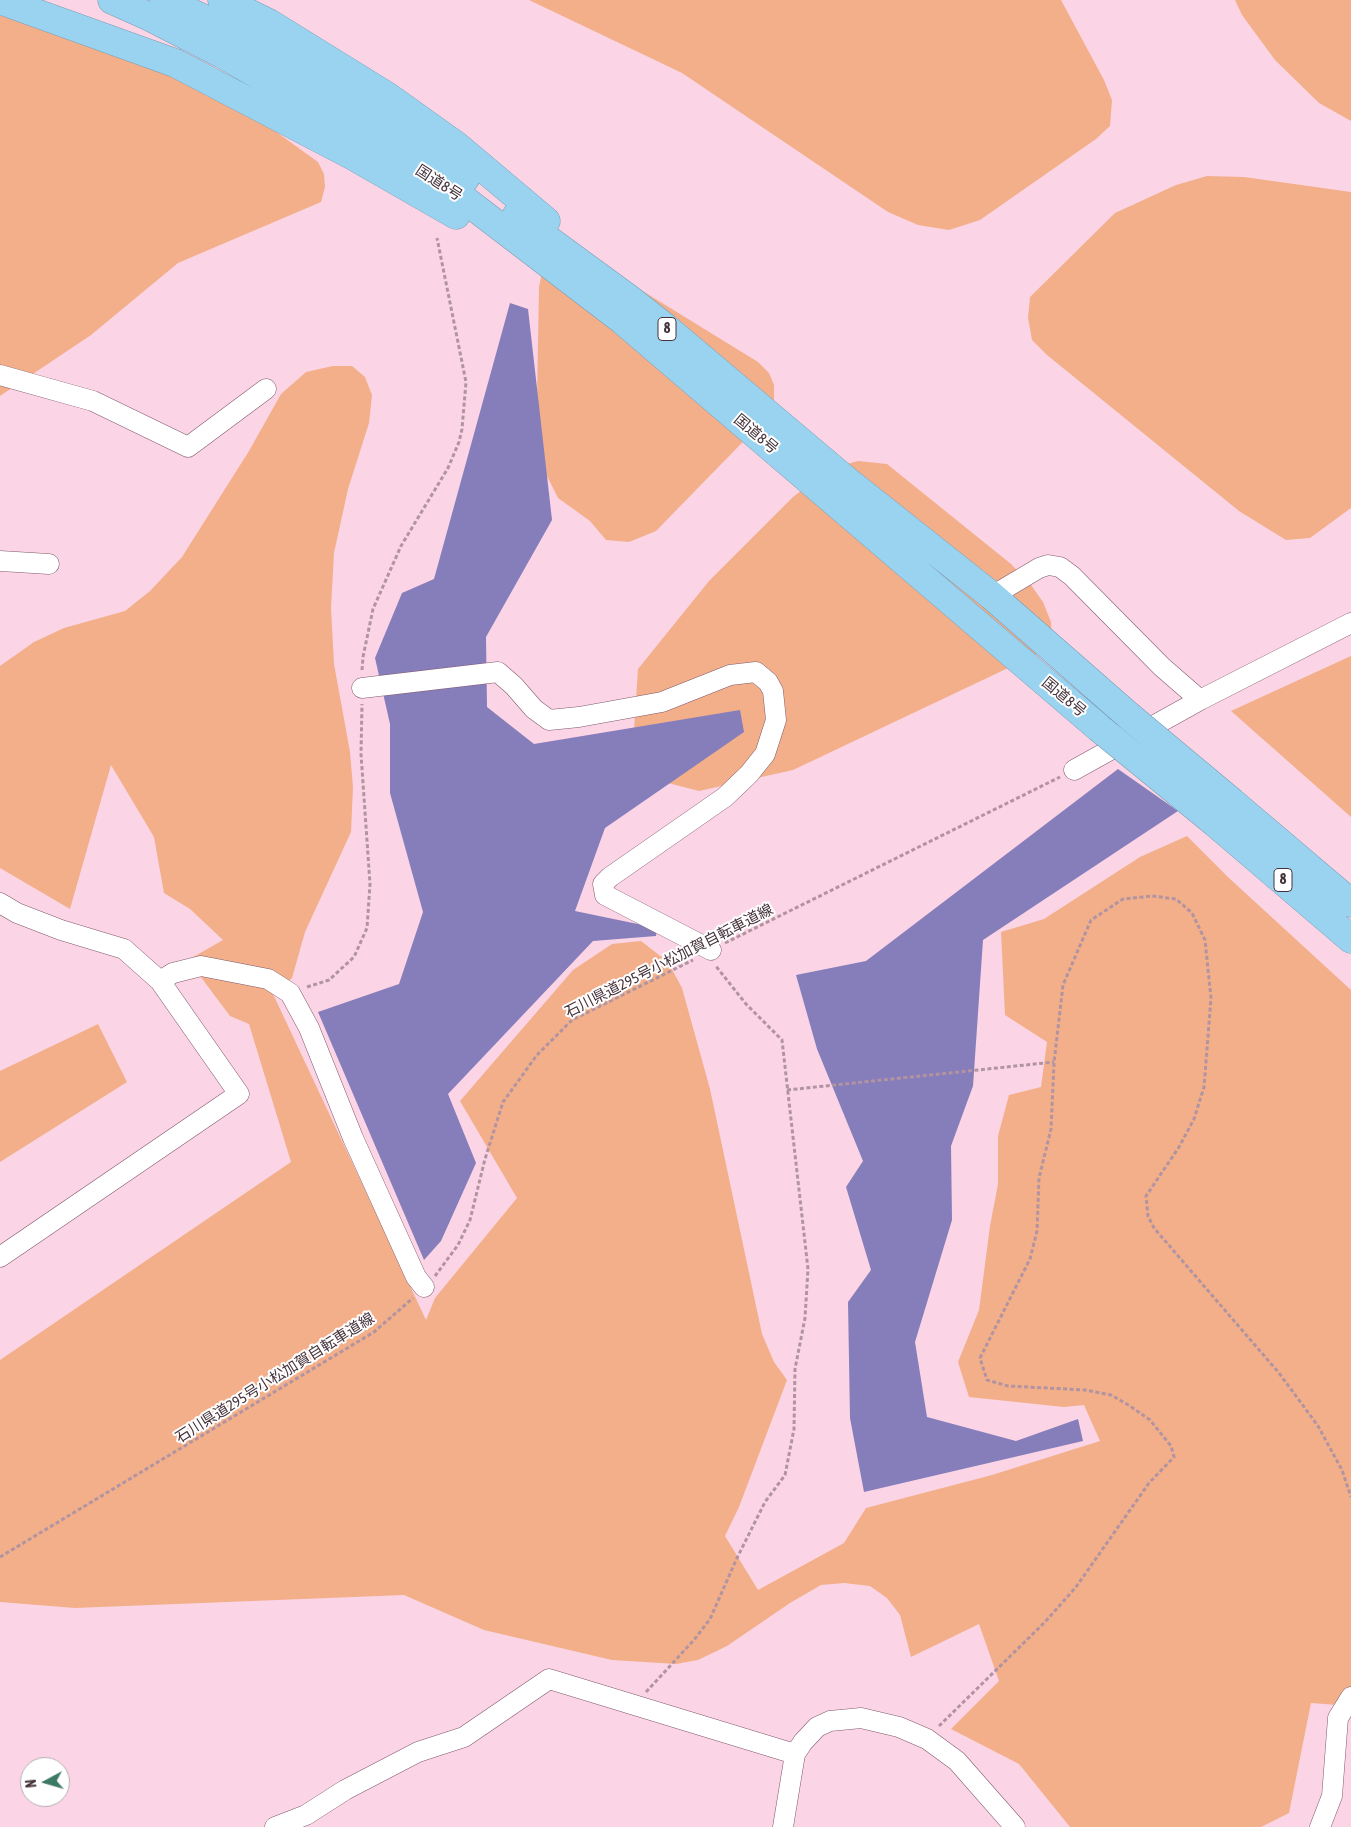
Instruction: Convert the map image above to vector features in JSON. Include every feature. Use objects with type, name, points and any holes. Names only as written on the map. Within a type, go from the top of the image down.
[{"type":"highway","points":[[0,0],[175,63],[353,156],[625,309]]},
{"type":"highway","name":"国道8号","points":[[112,0],[222,54],[374,141],[625,309],[1099,728],[1214,822],[1351,939]]},
{"type":"highway","name":"国道8号","points":[[164,0],[280,57],[341,93],[401,132],[992,596],[1054,652],[1351,903]]},
{"type":"highway","points":[[222,0],[269,23],[329,59],[387,96],[457,146],[555,228],[625,309]]},
{"type":"street","points":[[0,375],[93,401],[188,447],[266,389]]},
{"type":"street","points":[[0,562],[49,564]]},
{"type":"street","points":[[992,596],[1039,568],[1048,565],[1060,567],[1072,576],[1162,667],[1200,700]]},
{"type":"street","points":[[1074,770],[1200,700],[1351,623]]},
{"type":"street","points":[[368,688],[498,672],[514,686],[534,709],[549,720],[579,717],[662,702],[730,675],[756,672],[768,682],[773,691],[776,720],[765,754],[749,774],[725,797],[610,876],[603,884],[605,895],[708,952]]},
{"type":"street","points":[[0,903],[17,913],[61,930],[124,949],[160,981],[239,1094],[0,1257]]},
{"type":"street","points":[[160,981],[173,973],[201,966],[268,979],[290,993],[309,1028],[353,1138],[416,1277],[424,1287]]},
{"type":"street","points":[[275,1827],[306,1815],[345,1790],[418,1752],[464,1736],[549,1679],[795,1754]]},
{"type":"street","points":[[1320,1827],[1332,1796],[1338,1718],[1351,1697]]},
{"type":"street","points":[[783,1827],[795,1754],[803,1742],[817,1727],[830,1721],[861,1718],[899,1727],[927,1739],[957,1761],[1015,1827]]},
{"type":"path","points":[[290,993],[330,980],[354,957],[367,928],[370,884],[361,754],[368,688],[363,657],[373,609],[400,546],[448,468],[459,442],[462,429],[466,382],[437,238]]},
{"type":"path","name":"石川県道295号小松加賀自転車道線","points":[[0,1557],[374,1332],[411,1301],[439,1271],[458,1245],[470,1220],[485,1158],[503,1102],[537,1056],[572,1020],[1074,770]]},
{"type":"path","points":[[927,1739],[1045,1622],[1076,1587],[1149,1483],[1174,1457],[1171,1446],[1150,1420],[1111,1395],[1085,1390],[1008,1386],[987,1380],[980,1358],[1030,1259],[1038,1231],[1039,1178],[1050,1129],[1054,1062],[1063,985],[1092,920],[1123,899],[1152,896],[1176,899],[1192,913],[1205,940],[1211,998],[1204,1087],[1194,1118],[1179,1147],[1146,1196],[1148,1216],[1154,1228],[1279,1373],[1312,1419],[1342,1470],[1351,1497]]},
{"type":"path","points":[[634,1705],[694,1640],[710,1619],[737,1558],[765,1502],[785,1475],[794,1429],[795,1369],[805,1318],[808,1268],[782,1040],[746,1004],[708,952]]},
{"type":"path","points":[[787,1090],[1054,1062]]},
{"type":"shaded area","points":[[0,0],[25,0],[268,126],[318,162],[324,174],[325,187],[321,202],[178,263],[91,335],[0,396]]},
{"type":"shaded area","points":[[529,0],[1061,0],[1104,80],[1112,100],[1110,126],[1096,139],[980,220],[949,230],[918,225],[888,212],[682,73]]},
{"type":"shaded area","points":[[1235,0],[1351,0],[1351,121],[1319,103],[1275,60],[1242,15]]},
{"type":"shaded area","points":[[1207,176],[1244,177],[1351,192],[1351,508],[1310,538],[1286,540],[1239,511],[1047,355],[1032,340],[1028,318],[1030,297],[1115,213],[1176,185]]},
{"type":"shaded area","points":[[545,258],[589,258],[758,362],[769,373],[774,385],[774,410],[656,531],[629,542],[606,540],[590,521],[558,498],[545,472],[537,400],[539,287]]},
{"type":"shaded area","points":[[510,303],[528,309],[552,520],[486,637],[487,707],[534,744],[740,710],[744,732],[605,828],[575,911],[657,928],[656,936],[593,941],[448,1094],[476,1163],[441,1241],[424,1260],[318,1012],[399,984],[423,912],[390,793],[390,724],[375,658],[402,593],[434,579]]},
{"type":"shaded area","points":[[333,366],[352,366],[365,377],[372,395],[369,423],[348,489],[334,553],[331,608],[334,664],[350,752],[353,787],[351,832],[305,932],[292,978],[273,994],[426,1320],[435,1298],[517,1198],[460,1101],[573,970],[612,944],[641,941],[668,962],[682,988],[710,1089],[762,1334],[774,1362],[787,1380],[739,1507],[725,1536],[758,1590],[844,1543],[866,1508],[992,1475],[1100,1441],[1084,1405],[1064,1407],[969,1397],[958,1362],[979,1310],[990,1226],[998,1184],[998,1136],[1009,1095],[1041,1087],[1047,1042],[1005,1015],[1001,932],[1044,919],[1140,857],[1187,836],[1229,878],[1351,990],[1351,1706],[1311,1703],[1289,1813],[1261,1827],[1070,1827],[1019,1764],[951,1729],[999,1681],[979,1624],[911,1657],[900,1615],[887,1598],[870,1586],[844,1583],[821,1585],[790,1603],[727,1646],[698,1660],[676,1664],[612,1660],[484,1630],[404,1595],[75,1608],[0,1602],[0,1360],[291,1162],[249,1024],[230,1016],[188,960],[223,940],[190,909],[164,893],[154,837],[111,765],[70,909],[0,868],[0,666],[34,642],[64,628],[125,611],[150,591],[182,557],[249,451],[281,394],[306,372]]},
{"type":"shaded area","points":[[858,461],[887,464],[1011,564],[1031,585],[1043,602],[1051,622],[1052,640],[1044,651],[793,770],[699,791],[664,782],[633,746],[638,669],[709,581],[793,497],[829,469]]},
{"type":"shaded area","points":[[1351,656],[1351,817],[1231,711]]},
{"type":"shaded area","points":[[1118,769],[1178,811],[983,940],[973,1086],[951,1146],[952,1220],[915,1342],[927,1417],[1016,1441],[1078,1419],[1083,1441],[864,1492],[850,1418],[848,1302],[871,1270],[846,1187],[863,1161],[817,1049],[796,975],[866,961]]},
{"type":"shaded area","points":[[98,1024],[127,1082],[0,1162],[0,1071]]}]
